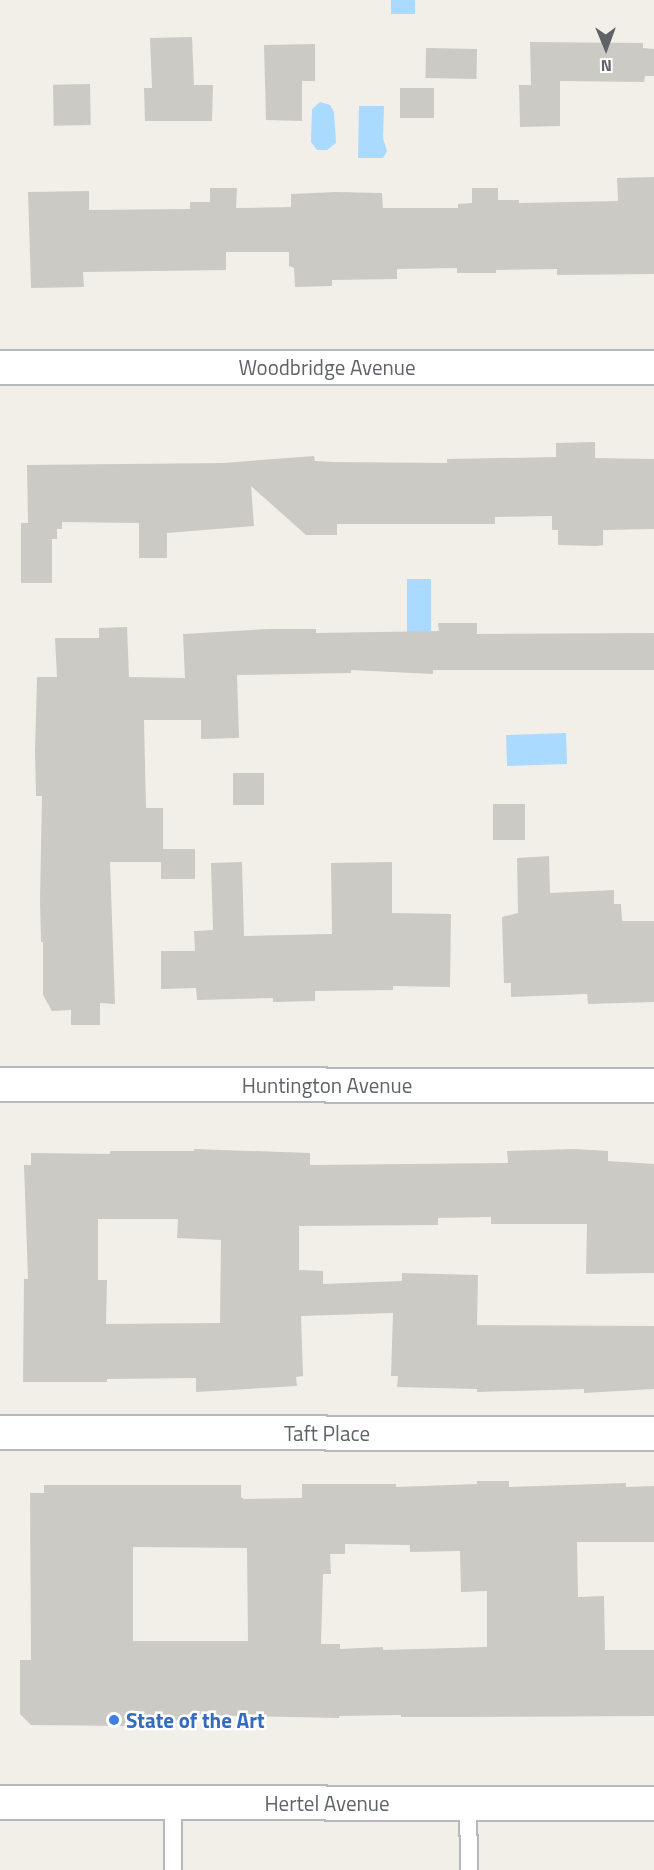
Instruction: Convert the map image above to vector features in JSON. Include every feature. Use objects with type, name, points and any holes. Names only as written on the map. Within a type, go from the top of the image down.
[{"type":"street","name":"Woodbridge Avenue","points":[[0,367],[654,367]]},
{"type":"street","name":"Huntington Avenue","points":[[0,1084],[654,1085]]},
{"type":"street","name":"Taft Place","points":[[0,1432],[654,1433]]},
{"type":"street","name":"Hertel Avenue","points":[[0,1802],[654,1803]]},
{"type":"lane","points":[[173,1802],[173,1870]]},
{"type":"lane","points":[[468,1803],[469,1870]]},
{"type":"water","points":[[391,0],[415,0],[415,14],[391,14]]},
{"type":"water","points":[[320,102],[330,105],[334,112],[336,143],[327,150],[317,150],[311,142],[312,109]]},
{"type":"water","points":[[359,106],[384,106],[383,138],[387,151],[383,158],[358,158]]},
{"type":"water","points":[[407,579],[431,579],[431,640],[407,640]]},
{"type":"water","points":[[566,733],[567,764],[507,766],[506,735]]},
{"type":"building","points":[[192,37],[194,85],[213,85],[212,121],[145,121],[144,88],[152,88],[150,38]]},
{"type":"building","points":[[530,42],[643,43],[643,48],[654,49],[654,76],[645,76],[644,82],[560,81],[560,126],[520,127],[519,85],[531,85]]},
{"type":"building","points":[[315,44],[315,81],[302,81],[302,121],[266,120],[264,45]]},
{"type":"building","points":[[426,48],[477,49],[476,79],[425,78]]},
{"type":"building","points":[[90,84],[91,125],[54,126],[53,85]]},
{"type":"building","points":[[400,88],[434,88],[434,118],[400,118]]},
{"type":"building","points":[[654,177],[654,274],[557,275],[557,269],[457,273],[457,268],[397,269],[397,279],[332,280],[332,286],[295,287],[294,268],[289,266],[289,252],[226,252],[226,270],[83,272],[84,287],[31,288],[28,192],[89,191],[89,210],[190,209],[190,202],[210,202],[210,188],[237,188],[236,208],[291,207],[291,194],[336,192],[382,193],[383,208],[458,208],[458,204],[472,203],[472,188],[498,188],[498,200],[519,200],[519,203],[618,201],[617,178]]},
{"type":"building","points":[[595,442],[595,458],[654,459],[654,529],[603,530],[603,545],[597,546],[558,545],[558,530],[552,530],[552,516],[495,517],[495,524],[337,524],[337,535],[306,535],[251,486],[254,526],[167,533],[167,558],[139,558],[139,523],[62,522],[62,529],[57,529],[57,539],[52,539],[52,583],[21,583],[21,523],[28,523],[27,465],[223,463],[314,456],[315,461],[333,462],[447,463],[447,459],[556,457],[556,443]]},
{"type":"building","points":[[438,623],[477,623],[477,634],[654,633],[654,670],[433,670],[433,674],[351,670],[351,673],[237,675],[239,738],[201,739],[201,720],[144,720],[146,808],[163,808],[163,849],[195,849],[195,879],[161,879],[161,862],[110,862],[115,1004],[100,1003],[100,1025],[71,1025],[71,1010],[52,1011],[43,995],[40,900],[42,796],[36,796],[35,751],[37,677],[57,677],[55,638],[99,638],[99,628],[127,627],[129,677],[185,678],[183,634],[268,629],[316,629],[316,633],[439,631]]},
{"type":"building","points":[[233,773],[264,773],[264,805],[233,805]]},
{"type":"building","points":[[493,804],[525,804],[525,840],[493,840]]},
{"type":"building","points":[[549,856],[550,893],[614,890],[614,904],[621,904],[622,921],[654,921],[654,1002],[588,1004],[587,994],[511,997],[511,983],[504,983],[502,917],[518,913],[517,858]]},
{"type":"building","points":[[242,862],[244,936],[332,934],[331,863],[392,862],[392,913],[451,914],[450,987],[393,986],[393,990],[315,991],[315,1001],[273,1002],[273,998],[197,1000],[196,988],[161,989],[161,951],[195,951],[194,931],[213,930],[211,863]]},
{"type":"building","points":[[194,1149],[310,1153],[310,1165],[508,1163],[507,1151],[574,1149],[608,1151],[608,1161],[654,1164],[654,1273],[586,1274],[587,1224],[491,1224],[491,1217],[438,1218],[438,1225],[299,1226],[299,1270],[323,1271],[323,1284],[402,1281],[402,1273],[478,1275],[477,1325],[654,1326],[654,1389],[584,1393],[584,1389],[477,1392],[477,1389],[397,1387],[398,1376],[391,1376],[393,1313],[301,1316],[303,1376],[296,1377],[297,1386],[196,1392],[196,1378],[107,1379],[107,1382],[23,1382],[24,1279],[28,1279],[24,1165],[31,1165],[31,1153],[110,1154],[110,1151],[194,1151]],"holes":[[[98,1219],[178,1219],[177,1238],[221,1240],[220,1323],[106,1324],[107,1280],[98,1280]]]},
{"type":"building","points":[[477,1481],[509,1481],[509,1487],[626,1483],[626,1487],[654,1486],[654,1542],[577,1542],[578,1597],[604,1596],[605,1650],[654,1650],[654,1716],[401,1717],[401,1715],[339,1716],[339,1718],[190,1715],[190,1720],[130,1721],[130,1726],[31,1725],[20,1714],[20,1660],[31,1660],[30,1493],[44,1493],[44,1485],[241,1485],[241,1497],[244,1499],[302,1498],[302,1484],[396,1484],[396,1487],[477,1484]],"holes":[[[345,1544],[410,1545],[410,1552],[460,1551],[461,1592],[487,1591],[487,1647],[383,1650],[383,1647],[340,1649],[340,1644],[321,1644],[323,1574],[331,1574],[330,1554],[345,1554]],[[133,1547],[247,1548],[248,1641],[133,1641]]]},
{"type":"place","name":"State of the Art","points":[[114,1720]]}]
